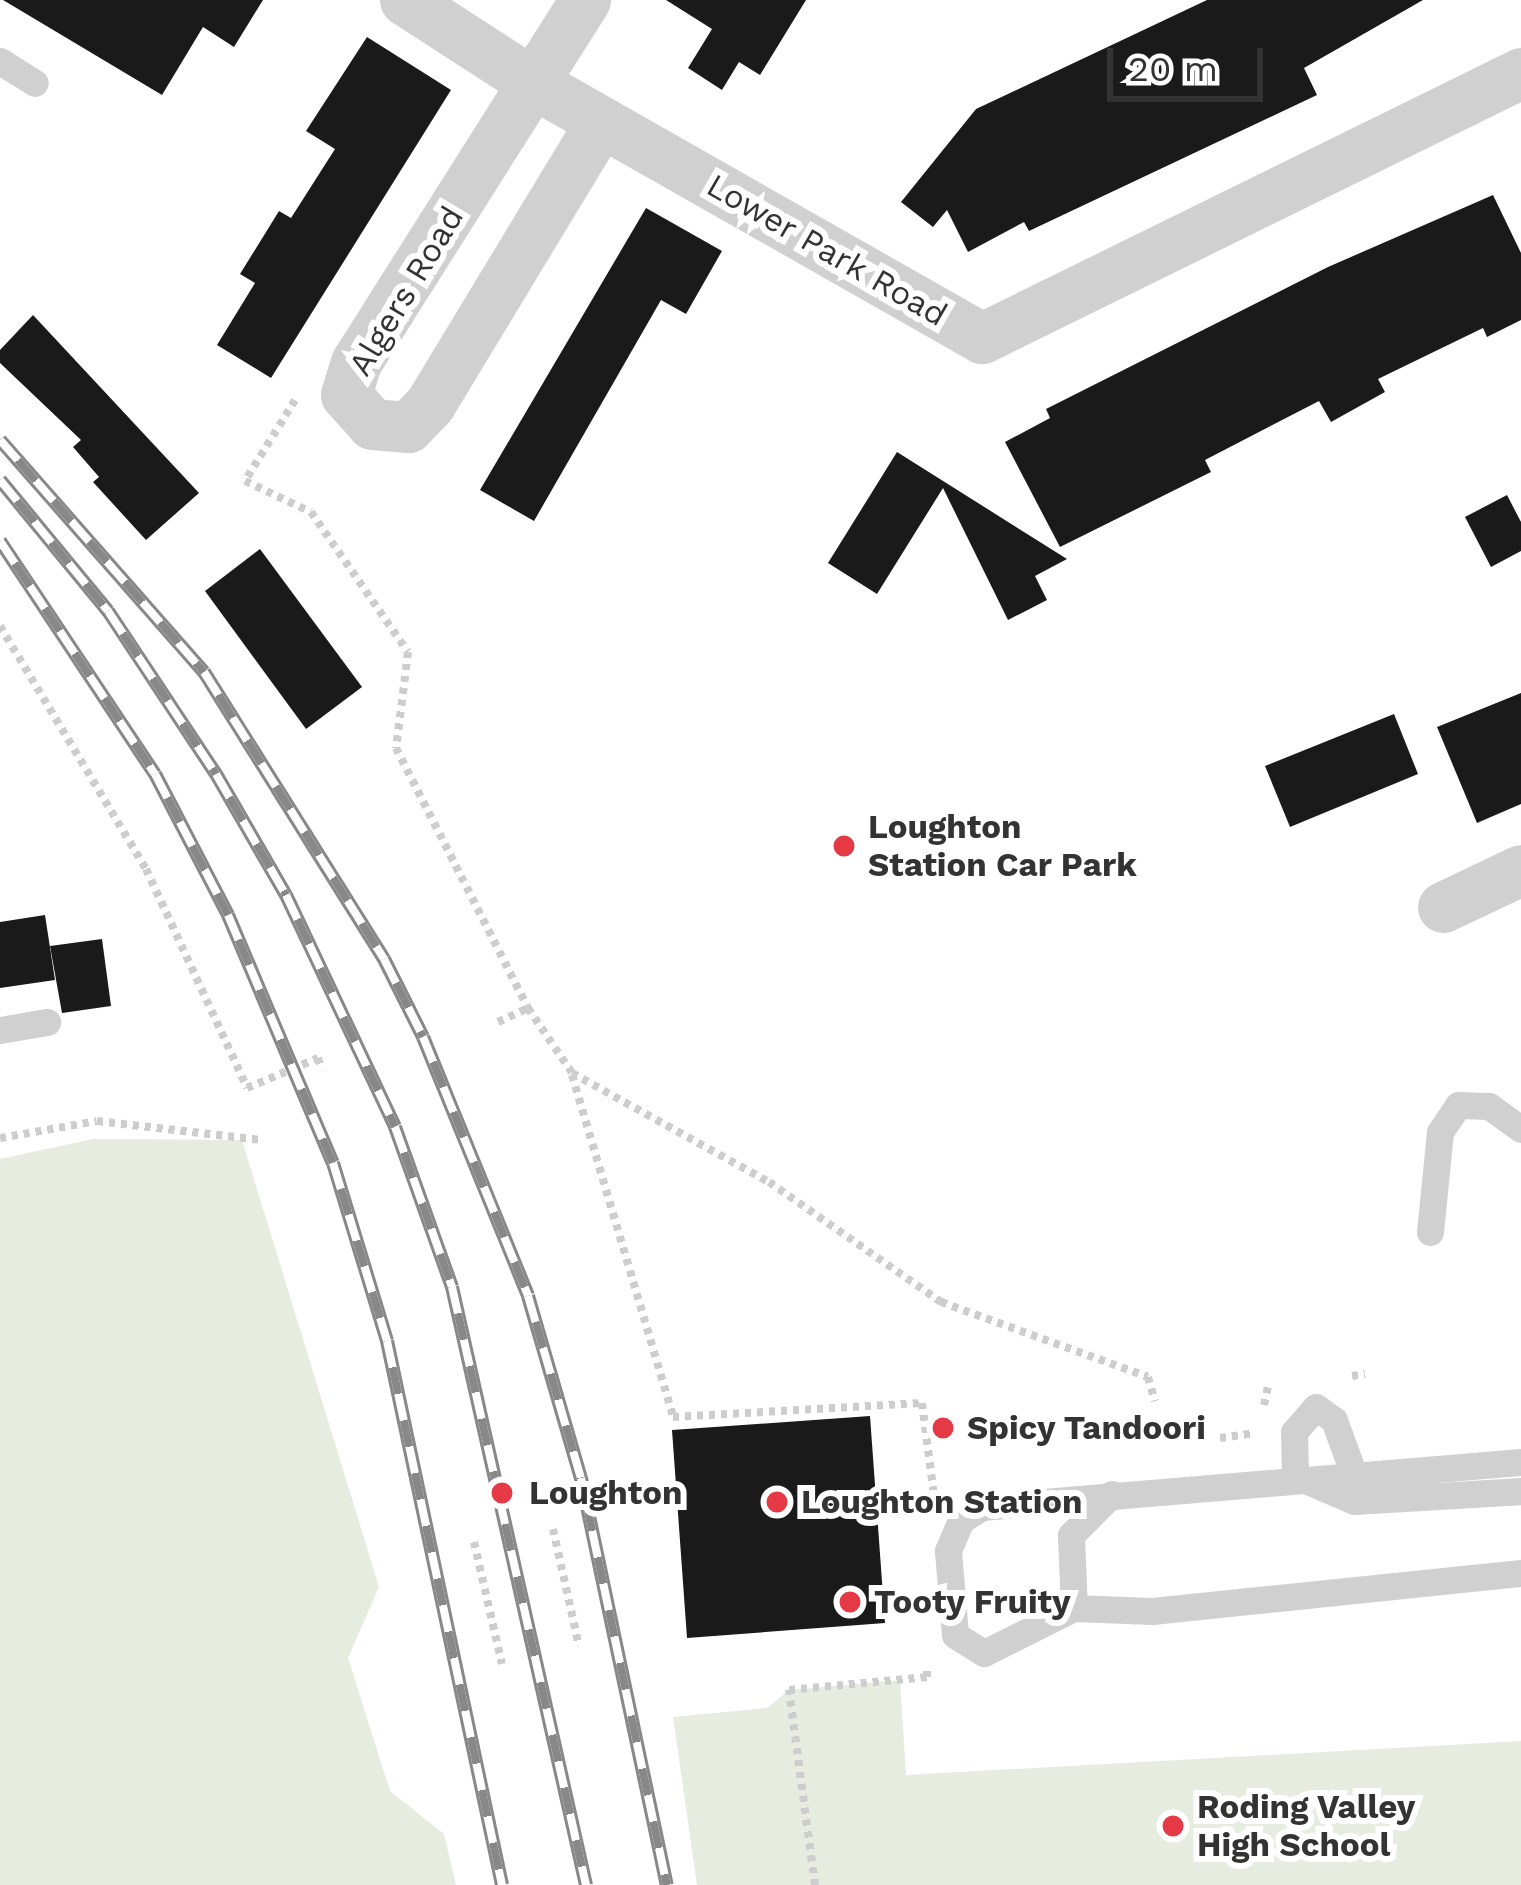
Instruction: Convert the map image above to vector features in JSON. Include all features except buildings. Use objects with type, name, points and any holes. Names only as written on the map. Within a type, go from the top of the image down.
[{"type":"street","name":"Lower Park Road","points":[[405,0],[535,84],[982,338],[1521,73]]},
{"type":"street","name":"Algers Road","points":[[585,0],[356,362],[346,395],[372,424],[408,427],[601,122]]},
{"type":"street","points":[[1443,907],[1521,870]]},
{"type":"lane","points":[[0,62],[35,83]]},
{"type":"lane","points":[[0,1030],[47,1022]]},
{"type":"lane","points":[[1430,1232],[1440,1132],[1458,1105],[1489,1106],[1521,1130]]},
{"type":"lane","points":[[1295,1475],[1294,1432],[1316,1407],[1334,1420],[1354,1475]]},
{"type":"lane","points":[[1521,1462],[1295,1475],[982,1507],[961,1520],[948,1551],[956,1635],[984,1653],[1074,1608],[1151,1611],[1521,1573]]},
{"type":"lane","points":[[1295,1475],[1354,1502],[1521,1491]]},
{"type":"lane","points":[[1074,1608],[1071,1535],[1112,1494]]},
{"type":"path","points":[[346,395],[301,392],[245,481],[310,512],[408,652],[396,748],[528,1008],[572,1073],[673,1417],[922,1403],[948,1551]]},
{"type":"path","points":[[0,626],[146,869],[247,1088],[318,1058],[322,1069]]},
{"type":"path","points":[[498,1022],[528,1008]]},
{"type":"path","points":[[572,1073],[769,1182],[941,1302],[1148,1377],[1155,1401]]},
{"type":"path","points":[[0,1138],[97,1121],[262,1140]]},
{"type":"path","points":[[1352,1376],[1365,1374]]},
{"type":"path","points":[[553,1529],[579,1646]]},
{"type":"path","points":[[473,1542],[501,1664]]},
{"type":"path","points":[[815,1885],[789,1690],[927,1677]]},
{"type":"shaded area","points":[[93,1139],[242,1140],[379,1587],[348,1658],[390,1791],[444,1834],[456,1885],[0,1885],[0,1159]]},
{"type":"shaded area","name":"Roding Valley High School","points":[[900,1680],[906,1775],[1521,1741],[1521,1885],[697,1885],[673,1717],[767,1708],[789,1690]]},
{"type":"railway","points":[[0,440],[204,672],[384,959],[423,1037],[528,1296],[581,1478],[667,1885]]},
{"type":"railway","points":[[0,480],[108,611],[216,774],[286,895],[395,1127],[452,1287],[586,1885]]},
{"type":"railway","points":[[0,541],[155,774],[228,915],[333,1163],[387,1341],[502,1885]]},
{"type":"place","name":"Loughton Station Car Park","points":[[844,846]]},
{"type":"place","name":"Spicy Tandoori","points":[[943,1428]]},
{"type":"place","name":"Loughton","points":[[502,1493]]},
{"type":"place","name":"Loughton Station","points":[[777,1502]]},
{"type":"place","name":"Tooty Fruity","points":[[850,1602]]},
{"type":"place","name":"Roding Valley High School","points":[[1173,1826]]}]
